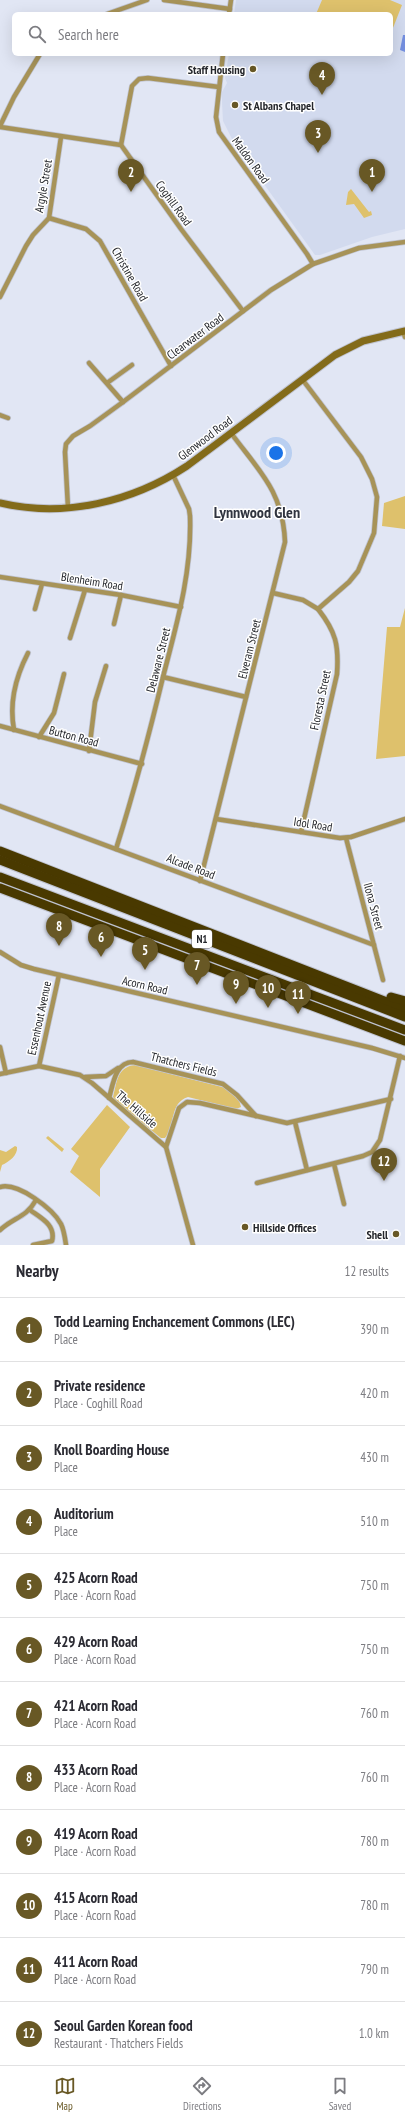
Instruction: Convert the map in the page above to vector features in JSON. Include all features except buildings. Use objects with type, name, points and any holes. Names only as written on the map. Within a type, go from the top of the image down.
[{"type":"highway","points":[[0,851],[405,1008]]},
{"type":"highway","name":"N1","points":[[0,860],[405,1017]]},
{"type":"highway","name":"N1","points":[[0,877],[405,1030]]},
{"type":"highway","points":[[0,888],[405,1041]]},
{"type":"highway","points":[[345,984],[405,1001]]},
{"type":"highway","points":[[392,1036],[405,1044]]},
{"type":"street","points":[[113,12],[147,0]]},
{"type":"street","points":[[164,0],[229,11],[231,0]]},
{"type":"street","points":[[39,56],[17,91],[0,127],[121,145],[132,86],[139,79],[148,78],[219,87]]},
{"type":"street","name":"Maldon Road","points":[[224,56],[216,117],[219,132],[306,251],[312,264]]},
{"type":"street","name":"Argyle Street","points":[[0,297],[26,246],[33,235],[49,218],[61,137]]},
{"type":"street","name":"Coghill Road","points":[[121,145],[181,229],[243,311]]},
{"type":"street","name":"Christine Road","points":[[49,218],[86,229],[100,241],[172,366]]},
{"type":"street","name":"Clearwater Road","points":[[68,508],[66,444],[73,436],[90,426],[172,366],[243,311],[312,264],[359,248],[405,242]]},
{"type":"street","name":"Glenwood Road","points":[[0,503],[27,507],[68,508],[94,505],[123,498],[173,475],[231,433],[302,378],[347,348],[372,338],[404,333]]},
{"type":"street","points":[[89,363],[123,402]]},
{"type":"street","points":[[107,383],[132,365]]},
{"type":"street","points":[[273,593],[302,600],[318,609],[350,582],[358,571],[374,533],[377,497],[372,479],[361,457],[302,378]]},
{"type":"street","points":[[0,415],[8,418]]},
{"type":"street","name":"Elveram Street","points":[[200,881],[285,542],[277,499],[271,486],[231,433]]},
{"type":"street","name":"Delaware Street","points":[[116,849],[142,764],[182,607],[190,558],[189,509],[173,475]]},
{"type":"street","name":"Blenheim Road","points":[[0,577],[121,595],[182,607]]},
{"type":"street","points":[[35,609],[42,584]]},
{"type":"street","points":[[70,638],[85,590]]},
{"type":"street","points":[[114,624],[121,595]]},
{"type":"street","name":"Floresta Street","points":[[301,832],[337,674],[338,651],[336,637],[318,609]]},
{"type":"street","points":[[14,730],[12,711],[14,690],[28,653]]},
{"type":"street","points":[[89,751],[95,702],[106,666]]},
{"type":"street","points":[[39,737],[54,713],[64,674]]},
{"type":"street","points":[[163,677],[246,697]]},
{"type":"street","name":"Button Road","points":[[0,726],[142,764]]},
{"type":"street","name":"Alcade Road","points":[[0,806],[374,945]]},
{"type":"street","name":"Idol Road","points":[[216,820],[346,838],[405,819]]},
{"type":"street","name":"Ilona Street","points":[[346,838],[383,980]]},
{"type":"street","name":"Acorn Road","points":[[0,952],[21,965],[403,1057]]},
{"type":"street","name":"Essenhout Avenue","points":[[38,1066],[59,974]]},
{"type":"street","points":[[0,1047],[6,1072]]},
{"type":"street","points":[[257,1183],[363,1156],[375,1149],[380,1140],[403,1057]]},
{"type":"street","name":"Thatchers Fields","points":[[85,1078],[106,1076],[125,1063],[133,1062],[219,1083],[232,1090],[256,1117]]},
{"type":"street","name":"The Hillside","points":[[0,1074],[38,1066],[85,1078],[166,1147]]},
{"type":"street","points":[[109,1098],[119,1068]]},
{"type":"street","points":[[193,1245],[166,1147],[179,1108],[187,1102],[200,1103],[278,1122],[295,1122],[391,1099]]},
{"type":"street","points":[[295,1122],[307,1170]]},
{"type":"street","points":[[334,1164],[344,1204]]},
{"type":"street","points":[[0,1187],[23,1191],[36,1200],[58,1220],[66,1245]]},
{"type":"street","points":[[0,1230],[11,1221],[30,1210],[36,1200]]},
{"type":"street","points":[[30,1210],[50,1224],[53,1235],[52,1241],[33,1245]]},
{"type":"shaded area","points":[[236,0],[405,0],[405,229],[372,237],[320,255],[315,255],[233,141],[223,121],[222,103],[222,92],[227,83],[225,78],[229,56],[393,56],[393,12],[234,12]]},
{"type":"shaded area","points":[[322,0],[390,0],[402,5],[393,28],[393,12],[317,12]]},
{"type":"shaded area","points":[[351,189],[369,212],[371,211],[372,215],[364,218],[354,204],[346,205],[348,192]]},
{"type":"shaded area","points":[[405,496],[405,529],[382,526],[384,503]]},
{"type":"shaded area","points":[[405,608],[405,756],[376,759],[387,627],[400,627]]},
{"type":"shaded area","points":[[135,1065],[226,1088],[239,1100],[241,1107],[236,1109],[188,1097],[178,1104],[175,1109],[168,1133],[165,1138],[161,1138],[116,1102],[113,1097],[121,1072],[129,1066]]},
{"type":"shaded area","points":[[107,1105],[130,1127],[100,1169],[100,1197],[70,1172],[79,1156],[71,1149]]},
{"type":"shaded area","points":[[48,1136],[64,1149],[62,1152],[46,1138]]},
{"type":"shaded area","points":[[15,1146],[17,1147],[17,1150],[15,1155],[2,1165],[0,1172],[0,1150],[6,1152]]},
{"type":"water","points":[[403,35],[405,35],[405,52],[400,50]]},
{"type":"place","name":"Staff Housing","points":[[253,69]]},
{"type":"place","name":"Auditorium","points":[[322,95]]},
{"type":"place","name":"St Albans Chapel","points":[[235,105]]},
{"type":"place","name":"Knoll Boarding House","points":[[318,153]]},
{"type":"place","name":"Private residence","points":[[131,192]]},
{"type":"place","name":"Todd Learning Enchancement Commons (LEC)","points":[[372,192]]},
{"type":"place","name":"433 Acorn Road","points":[[59,946]]},
{"type":"place","name":"429 Acorn Road","points":[[101,957]]},
{"type":"place","name":"425 Acorn Road","points":[[145,970]]},
{"type":"place","name":"421 Acorn Road","points":[[197,985]]},
{"type":"place","name":"419 Acorn Road","points":[[236,1004]]},
{"type":"place","name":"415 Acorn Road","points":[[268,1008]]},
{"type":"place","name":"411 Acorn Road","points":[[298,1014]]},
{"type":"place","name":"Seoul Garden Korean food","points":[[384,1181]]},
{"type":"place","name":"Hillside Offices","points":[[245,1227]]},
{"type":"place","name":"Shell","points":[[396,1234]]},
{"type":"district","name":"Lynnwood Glen","points":[[257,512]]}]
